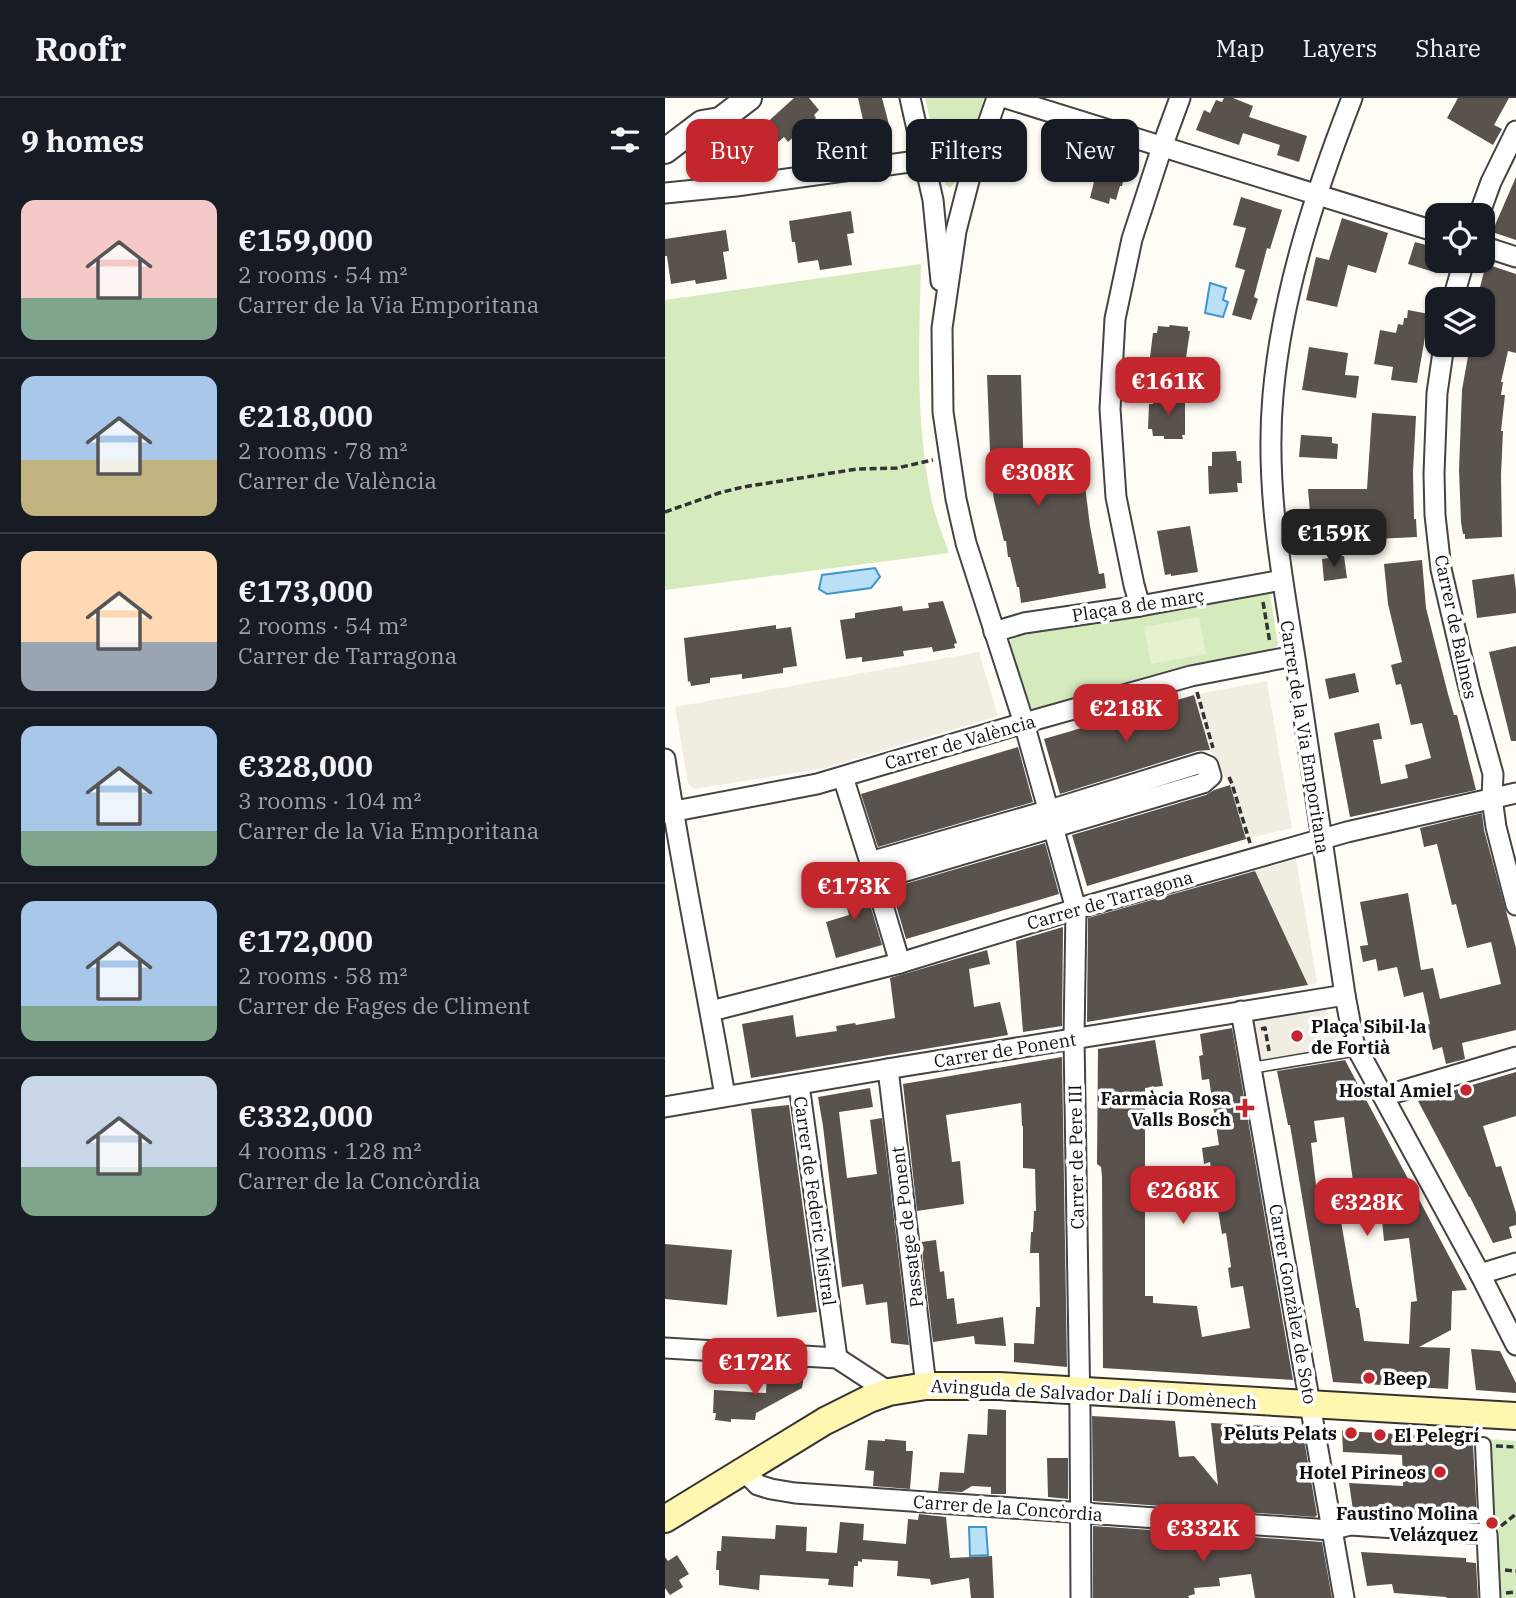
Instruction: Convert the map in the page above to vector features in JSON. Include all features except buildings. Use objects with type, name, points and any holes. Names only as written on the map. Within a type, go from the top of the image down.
[{"type":"main road","name":"Avinguda de Salvador Dalí i Domènech","points":[[665,1519],[844,1410],[889,1392],[926,1386],[999,1386],[1516,1416]]},
{"type":"street","points":[[703,119],[704,111],[721,98]]},
{"type":"street","points":[[721,119],[749,98]]},
{"type":"street","points":[[910,98],[915,119]]},
{"type":"street","points":[[942,328],[956,231],[997,98]]},
{"type":"street","points":[[1006,98],[1425,228]]},
{"type":"street","points":[[1140,607],[1133,585],[1116,497],[1110,409],[1115,319],[1132,239],[1180,98]]},
{"type":"street","name":"Carrer de la Via Emporitana","points":[[1352,98],[1318,195],[1280,333],[1273,397],[1271,471],[1276,537],[1354,1042],[1516,1345]]},
{"type":"street","points":[[1483,203],[1516,131]]},
{"type":"street","points":[[665,151],[686,135]]},
{"type":"street","points":[[665,193],[906,162]]},
{"type":"street","points":[[929,182],[940,265],[942,328]]},
{"type":"street","points":[[933,200],[963,203]]},
{"type":"street","points":[[1495,250],[1516,257]]},
{"type":"street","name":"Carrer de Pere III","points":[[942,328],[943,412],[956,499],[966,543],[1024,723],[1076,909],[1074,1038],[1081,1598]]},
{"type":"street","name":"Carrer de Balmes","points":[[1441,357],[1434,474],[1441,569],[1469,688],[1493,774],[1492,798],[1496,827],[1516,905]]},
{"type":"street","name":"Plaça 8 de març","points":[[994,632],[1024,623],[1140,607],[1282,580]]},
{"type":"street","name":"Carrer de València","points":[[669,812],[817,785],[1191,676],[1294,656]]},
{"type":"street","points":[[665,759],[669,812],[711,1011],[725,1096]]},
{"type":"street","points":[[873,871],[1052,819],[1203,783],[1211,776],[1208,766],[1201,763],[1052,819]]},
{"type":"street","points":[[843,777],[899,963]]},
{"type":"street","name":"Carrer de Tarragona","points":[[711,1011],[899,963],[1076,909],[1347,832],[1516,793]]},
{"type":"street","name":"Carrer de Ponent","points":[[665,1107],[1345,995]]},
{"type":"street","name":"Carrer Gonzàlez de Soto","points":[[1241,1011],[1344,1598]]},
{"type":"street","points":[[1384,1096],[1516,1057]]},
{"type":"street","name":"Passatge de Ponent","points":[[888,1069],[926,1386]]},
{"type":"street","name":"Carrer de Federic Mistral","points":[[799,1085],[837,1359]]},
{"type":"street","points":[[1480,1274],[1516,1263]]},
{"type":"street","points":[[665,1348],[837,1359],[889,1392]]},
{"type":"street","points":[[1483,1445],[1490,1598]]},
{"type":"street","name":"Carrer de la Concòrdia","points":[[744,1471],[758,1485],[795,1493],[1331,1530],[1350,1525],[1487,1534]]},
{"type":"lane","points":[[1251,1068],[1358,1050]]},
{"type":"path","points":[[665,512],[743,487],[857,469],[897,468],[950,457]]},
{"type":"path","name":"Carrer de la Via Emporitana","points":[[1261,593],[1271,649]]},
{"type":"path","points":[[1253,1030],[1265,1028],[1270,1055]]},
{"type":"green space","points":[[925,98],[984,98],[977,119],[930,119]]},
{"type":"green space","points":[[945,182],[955,182],[950,188]]},
{"type":"green space","points":[[921,264],[919,383],[923,443],[932,502],[949,553],[665,590],[665,300]]},
{"type":"green space","points":[[1266,592],[1270,595],[1278,644],[1275,648],[1189,666],[1034,709],[1031,707],[1010,645],[1014,637],[1100,619]]},
{"type":"green space","points":[[1199,617],[1206,654],[1151,664],[1144,627]]},
{"type":"green space","points":[[1488,1439],[1516,1441],[1516,1598],[1497,1598]]},
{"type":"shaded area","points":[[979,652],[998,716],[825,768],[694,789],[688,783],[675,707]]},
{"type":"shaded area","points":[[1267,681],[1292,828],[1246,839],[1230,785],[1210,750],[1194,695]]},
{"type":"shaded area","points":[[1296,859],[1317,983],[1308,985],[1255,871]]},
{"type":"shaded area","name":"Plaça Sibil·la de Fortià","points":[[1325,1009],[1343,1046],[1259,1060],[1251,1025],[1253,1021]]},
{"type":"water","points":[[1210,283],[1226,288],[1223,300],[1228,302],[1223,317],[1205,313]]},
{"type":"water","points":[[875,568],[880,577],[871,588],[827,594],[819,589],[822,575]]},
{"type":"water","points":[[969,1527],[986,1527],[988,1555],[970,1556]]},
{"type":"place","name":"Plaça Sibil·la de Fortià","points":[[1297,1036]]},
{"type":"place","name":"Hostal Amiel","points":[[1466,1090]]},
{"type":"place","name":"Farmàcia Rosa Valls Bosch","points":[[1245,1108]]},
{"type":"place","name":"Beep","points":[[1369,1378]]},
{"type":"place","name":"Peluts Pelats","points":[[1351,1433]]},
{"type":"place","name":"El Pelegrí","points":[[1380,1435]]},
{"type":"place","name":"Hotel Pirineos","points":[[1440,1472]]},
{"type":"place","name":"Faustino Molina Velázquez","points":[[1492,1523]]}]
